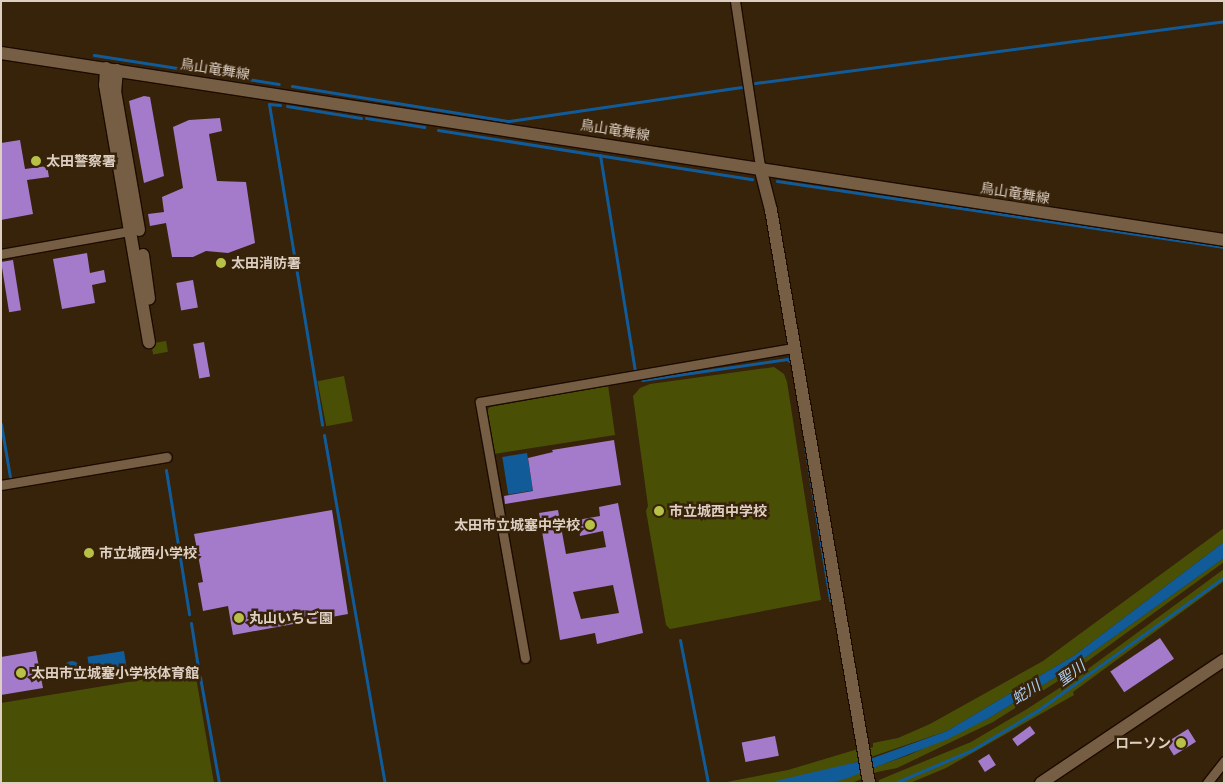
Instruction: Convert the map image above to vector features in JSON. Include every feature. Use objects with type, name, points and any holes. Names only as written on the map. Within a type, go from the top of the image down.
[{"type":"street","points":[[735,1],[760,167],[771,210],[869,780]]},
{"type":"street","name":"鳥山竜舞線","points":[[1,53],[760,167],[1224,240]]},
{"type":"street","points":[[112,69],[105,85],[134,231],[149,342],[148,281],[134,231]]},
{"type":"street","points":[[1,254],[134,231]]},
{"type":"street","points":[[525,658],[480,402],[794,348]]},
{"type":"street","points":[[1,485],[167,457]]},
{"type":"street","points":[[1041,783],[1224,660]]},
{"type":"street","points":[[1207,783],[1224,761]]},
{"type":"green space","points":[[166,341],[168,352],[153,354],[151,344]]},
{"type":"green space","points":[[774,367],[784,374],[787,382],[821,600],[670,629],[666,625],[646,511],[648,506],[633,396],[640,388],[650,384]]},
{"type":"green space","points":[[344,376],[353,421],[326,426],[317,381]]},
{"type":"green space","points":[[608,385],[615,435],[494,454],[486,411],[490,407]]},
{"type":"green space","points":[[1224,528],[1224,542],[1075,655],[947,731],[827,772],[767,783],[722,783],[788,770],[858,749],[859,752],[873,747],[873,743],[898,738],[930,724],[1043,661]]},
{"type":"green space","points":[[1224,558],[1224,562],[1074,671],[993,722],[897,768],[877,772],[852,783],[830,783],[909,755],[989,718],[1069,669]]},
{"type":"green space","points":[[1224,569],[1224,581],[1073,692],[1074,695],[946,768],[910,783],[879,783],[879,780],[971,742],[1027,709],[1081,674]]},
{"type":"green space","points":[[195,671],[214,783],[1,783],[1,703]]},
{"type":"water","points":[[527,453],[533,491],[508,494],[502,457]]},
{"type":"water","name":"蛇川","points":[[1224,542],[1224,558],[1069,669],[989,718],[948,739],[845,779],[830,783],[767,783],[870,759],[947,731],[1075,655]]},
{"type":"water","points":[[124,651],[127,669],[90,675],[87,657]]},
{"type":"water","points":[[72,661],[78,664],[81,670],[78,676],[72,679],[66,676],[63,670],[66,664]]},
{"type":"building","points":[[144,96],[150,97],[164,176],[144,183],[129,101]]},
{"type":"building","points":[[220,118],[222,131],[209,134],[217,181],[246,182],[255,243],[228,253],[206,251],[193,257],[172,257],[166,223],[150,226],[148,214],[164,212],[162,197],[183,188],[173,127],[189,120]]},
{"type":"building","points":[[20,140],[25,169],[47,166],[49,177],[27,180],[33,214],[1,220],[1,143]]},
{"type":"building","points":[[87,253],[90,273],[104,270],[106,282],[92,285],[95,303],[62,309],[53,259]]},
{"type":"building","points":[[13,260],[21,310],[9,312],[1,262]]},
{"type":"building","points":[[193,280],[198,308],[181,311],[176,283]]},
{"type":"building","points":[[204,342],[210,376],[199,378],[193,344]]},
{"type":"building","points":[[614,440],[621,485],[505,504],[504,496],[533,491],[528,458],[553,452],[552,450]]},
{"type":"building","points":[[618,503],[643,633],[597,644],[595,633],[560,640],[539,513],[558,510],[566,554],[606,547],[603,531],[580,536],[577,520],[600,516],[599,507]],"holes":[[[613,585],[619,613],[581,619],[573,592]]]},
{"type":"building","points":[[332,510],[348,614],[233,635],[228,606],[203,611],[198,583],[203,582],[194,534]]},
{"type":"building","points":[[1160,638],[1174,659],[1124,692],[1110,672]]},
{"type":"building","name":"太田市立城塞小学校体育館","points":[[36,651],[43,688],[1,695],[1,657]]},
{"type":"building","points":[[1030,726],[1035,733],[1017,746],[1012,739]]},
{"type":"building","name":"ローソン","points":[[1188,729],[1196,742],[1174,755],[1166,743]]},
{"type":"building","points":[[775,736],[779,756],[745,762],[742,742]]},
{"type":"building","points":[[989,754],[996,765],[985,772],[978,761]]},
{"type":"waterway","points":[[755,83],[1224,21]]},
{"type":"waterway","points":[[94,55],[279,84]]},
{"type":"waterway","points":[[292,86],[509,121],[742,87]]},
{"type":"waterway","points":[[280,105],[269,104],[322,425]]},
{"type":"waterway","points":[[287,106],[361,118]]},
{"type":"waterway","points":[[366,118],[424,127]]},
{"type":"waterway","points":[[438,130],[752,179]]},
{"type":"waterway","points":[[600,155],[635,372]]},
{"type":"waterway","points":[[777,181],[1224,247]]},
{"type":"waterway","points":[[642,380],[787,359],[791,362]]},
{"type":"waterway","points":[[1,424],[10,477]]},
{"type":"waterway","points":[[324,435],[385,783]]},
{"type":"waterway","points":[[805,445],[830,600]]},
{"type":"waterway","points":[[166,470],[189,614]]},
{"type":"waterway","name":"聖川","points":[[895,783],[972,750],[1037,711],[1224,577]]},
{"type":"waterway","points":[[191,623],[198,667]]},
{"type":"waterway","points":[[680,640],[708,783]]},
{"type":"waterway","points":[[200,677],[219,783]]},
{"type":"place","name":"太田警察署","points":[[36,161]]},
{"type":"place","name":"太田消防署","points":[[221,263]]},
{"type":"place","name":"市立城西中学校","points":[[659,511]]},
{"type":"place","name":"太田市立城塞中学校","points":[[590,525]]},
{"type":"place","name":"市立城西小学校","points":[[89,553]]},
{"type":"place","name":"丸山いちご園","points":[[239,618]]},
{"type":"place","name":"太田市立城塞小学校体育館","points":[[21,673]]},
{"type":"place","name":"ローソン","points":[[1181,743]]}]
